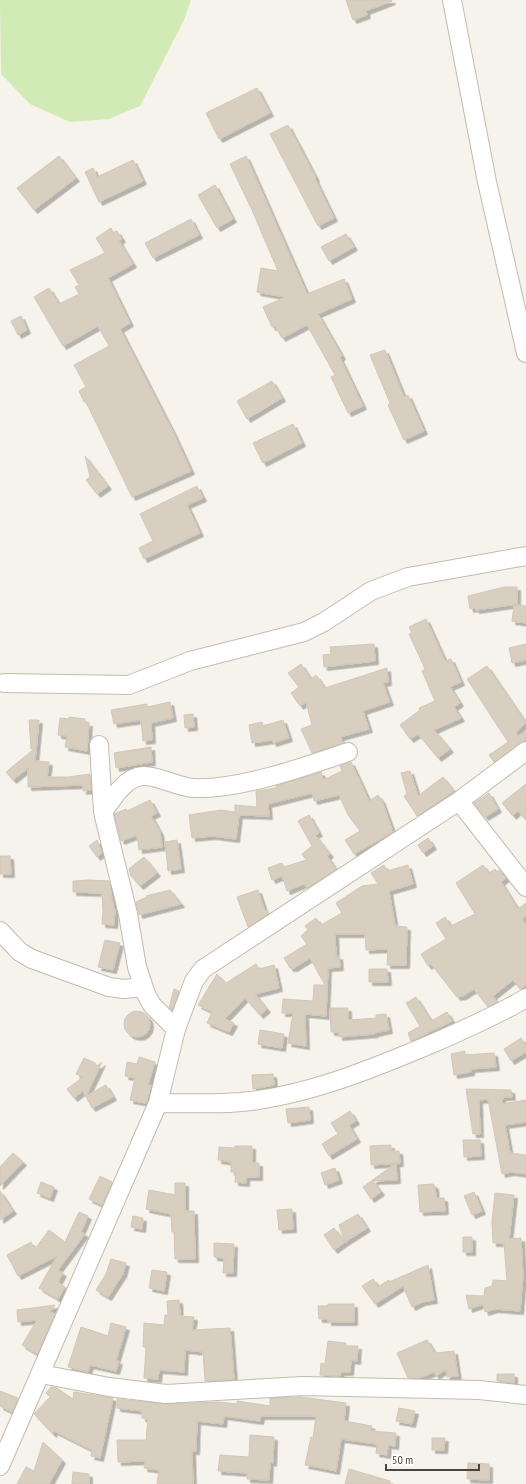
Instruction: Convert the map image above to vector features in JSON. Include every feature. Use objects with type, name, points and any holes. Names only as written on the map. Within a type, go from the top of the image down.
[{"type":"street","points":[[452,0],[487,182],[526,353]]},
{"type":"street","points":[[4,683],[130,685],[190,661],[304,632],[324,622],[371,592],[408,577],[526,556]]},
{"type":"street","points":[[99,745],[104,812],[128,914],[137,967],[143,987],[152,1005],[176,1029]]},
{"type":"street","points":[[0,1466],[6,1434],[41,1374],[158,1103],[176,1029],[194,981],[203,969],[459,801],[526,751]]},
{"type":"street","points":[[104,812],[123,786],[132,780],[143,776],[174,785],[194,788],[233,785],[307,766],[348,752]]},
{"type":"street","points":[[459,801],[526,886]]},
{"type":"street","points":[[0,931],[20,952],[32,959],[109,987],[124,989],[143,987]]},
{"type":"street","points":[[158,1103],[218,1103],[284,1096],[377,1067],[486,1020],[526,998]]},
{"type":"street","points":[[41,1374],[109,1387],[166,1394],[303,1386],[479,1390],[526,1395]]},
{"type":"green space","points":[[0,0],[191,0],[184,20],[140,106],[109,119],[70,122],[30,104],[1,74]]},
{"type":"building","points":[[346,0],[392,1],[366,11],[367,15],[353,20]]},
{"type":"building","points":[[257,88],[270,113],[219,139],[206,113]]},
{"type":"building","points":[[288,125],[316,178],[315,179],[334,218],[318,226],[270,134]]},
{"type":"building","points":[[59,156],[76,178],[34,210],[17,188]]},
{"type":"building","points":[[246,156],[307,294],[344,279],[352,299],[318,314],[342,356],[340,358],[363,406],[348,413],[331,377],[335,375],[307,325],[282,338],[275,326],[272,327],[263,307],[285,297],[257,292],[261,268],[278,271],[252,210],[230,164]]},
{"type":"building","points":[[133,160],[143,181],[99,202],[85,172],[93,168],[97,177]]},
{"type":"building","points":[[215,185],[233,219],[217,228],[198,195]]},
{"type":"building","points":[[191,219],[199,235],[153,258],[145,243]]},
{"type":"building","points":[[111,228],[113,233],[117,231],[122,239],[119,241],[133,264],[108,278],[130,323],[120,329],[173,432],[191,471],[132,497],[86,402],[84,402],[79,391],[86,387],[74,365],[109,346],[98,326],[63,346],[34,297],[49,288],[59,304],[79,294],[75,287],[79,285],[70,270],[105,253],[96,238]]},
{"type":"building","points":[[346,234],[354,247],[329,261],[321,247]]},
{"type":"building","points":[[21,316],[27,330],[18,335],[11,321]]},
{"type":"building","points":[[385,350],[404,397],[408,395],[424,431],[404,440],[388,405],[390,403],[370,355]]},
{"type":"building","points":[[272,381],[282,398],[247,419],[237,401]]},
{"type":"building","points":[[293,424],[302,443],[263,463],[253,443]]},
{"type":"building","points":[[85,456],[108,486],[97,494],[86,480],[90,477]]},
{"type":"building","points":[[197,486],[203,498],[187,505],[200,533],[144,559],[139,548],[153,541],[140,514]]},
{"type":"building","points":[[504,587],[517,587],[517,604],[476,610],[475,608],[470,609],[468,596]]},
{"type":"building","points":[[514,605],[526,606],[526,623],[512,621]]},
{"type":"building","points":[[426,619],[445,661],[451,659],[461,682],[450,687],[460,703],[454,707],[461,718],[434,730],[450,749],[438,758],[418,734],[410,739],[400,725],[420,710],[419,708],[435,701],[422,671],[425,669],[409,634],[412,633],[409,627]]},
{"type":"building","points":[[374,644],[375,661],[324,667],[323,655],[331,654],[330,647]]},
{"type":"building","points":[[526,644],[526,660],[512,663],[509,648]]},
{"type":"building","points":[[301,664],[311,679],[316,675],[325,688],[387,668],[388,682],[383,683],[390,702],[363,711],[369,729],[340,737],[343,743],[312,753],[301,729],[312,725],[306,702],[300,706],[291,693],[299,687],[288,673]]},
{"type":"building","points":[[487,666],[526,723],[516,732],[518,736],[526,731],[526,740],[494,762],[489,755],[508,742],[467,679]]},
{"type":"building","points":[[170,702],[173,718],[151,723],[152,740],[143,741],[141,720],[114,724],[111,710],[147,704],[147,707]]},
{"type":"building","points":[[193,714],[194,727],[185,728],[184,715]]},
{"type":"building","points":[[69,717],[85,719],[85,723],[89,723],[87,751],[65,747],[67,736],[58,735],[60,718],[69,719]]},
{"type":"building","points":[[29,720],[39,720],[35,761],[49,762],[47,777],[68,777],[90,774],[91,790],[83,791],[83,785],[28,787],[28,768],[13,780],[6,772],[34,749],[31,749]]},
{"type":"building","points":[[283,720],[289,738],[273,743],[272,740],[252,743],[249,725],[262,722],[263,726]]},
{"type":"building","points":[[151,747],[152,762],[116,768],[114,753]]},
{"type":"building","points":[[351,762],[369,801],[378,795],[382,801],[393,832],[354,854],[345,840],[360,831],[348,815],[339,795],[314,801],[312,793],[268,804],[269,816],[239,815],[236,839],[212,836],[192,838],[189,815],[221,810],[235,812],[235,805],[257,807],[256,791],[276,788],[276,786],[321,772],[323,780],[342,771],[340,766]]},
{"type":"building","points":[[410,771],[418,796],[443,777],[454,791],[417,816],[404,796],[407,794],[401,773]]},
{"type":"building","points":[[526,784],[526,820],[518,811],[513,816],[502,803]]},
{"type":"building","points":[[489,793],[498,809],[485,817],[474,803]]},
{"type":"building","points":[[150,800],[157,813],[151,816],[160,832],[162,847],[139,850],[137,835],[121,841],[114,814],[126,809],[127,811]]},
{"type":"building","points":[[309,815],[319,833],[315,835],[330,854],[327,856],[336,869],[307,888],[304,884],[287,891],[282,876],[272,880],[268,868],[282,863],[284,867],[306,860],[302,854],[312,846],[298,821]]},
{"type":"building","points":[[428,838],[433,846],[423,853],[418,845]]},
{"type":"building","points":[[97,840],[102,853],[97,857],[89,846]]},
{"type":"building","points":[[177,840],[181,869],[168,871],[165,842]]},
{"type":"building","points":[[0,856],[10,856],[11,874],[0,874]]},
{"type":"building","points":[[144,857],[157,873],[140,886],[131,876],[129,869]]},
{"type":"building","points":[[384,865],[387,871],[408,865],[413,884],[389,891],[395,926],[407,927],[406,965],[387,965],[388,949],[366,950],[365,934],[335,934],[336,957],[339,956],[340,967],[328,968],[326,1016],[305,1014],[306,1046],[288,1043],[293,1013],[282,1013],[283,999],[313,1001],[314,985],[325,985],[310,958],[294,968],[290,968],[284,958],[307,944],[301,936],[308,930],[305,926],[316,918],[321,925],[342,913],[336,903],[362,886],[378,884],[371,873]]},
{"type":"building","points":[[483,865],[489,873],[495,869],[497,872],[499,870],[506,878],[501,882],[518,909],[526,903],[526,916],[522,919],[526,925],[526,985],[520,989],[513,980],[493,996],[497,1002],[488,1007],[474,989],[463,996],[457,997],[431,964],[428,966],[421,954],[446,939],[436,923],[445,917],[451,926],[475,914],[456,883]]},
{"type":"building","points":[[73,881],[109,881],[114,910],[115,909],[114,925],[102,924],[102,893],[73,892]]},
{"type":"building","points":[[170,890],[181,904],[139,915],[136,902],[147,897],[146,896]]},
{"type":"building","points":[[258,890],[265,911],[267,910],[269,913],[248,927],[237,897]]},
{"type":"building","points":[[105,940],[120,943],[113,970],[98,967]]},
{"type":"building","points":[[256,964],[259,969],[274,965],[279,988],[255,994],[267,1009],[260,1015],[245,998],[225,1019],[234,1023],[229,1032],[207,1023],[212,1012],[198,1005],[217,974],[226,983]]},
{"type":"building","points":[[369,969],[387,969],[388,982],[369,982]]},
{"type":"building","points":[[174,989],[179,991],[172,1010],[169,1008]]},
{"type":"building","points":[[416,997],[431,1021],[447,1012],[452,1021],[411,1041],[408,1033],[420,1026],[406,1003]]},
{"type":"building","points":[[330,1008],[348,1008],[348,1020],[376,1018],[376,1015],[386,1014],[389,1030],[375,1034],[339,1037],[339,1032],[331,1032]]},
{"type":"building","points":[[137,1011],[146,1015],[150,1024],[146,1033],[137,1037],[128,1033],[124,1024],[128,1015]]},
{"type":"building","points":[[260,1030],[284,1034],[282,1048],[258,1044]]},
{"type":"building","points":[[521,1038],[526,1046],[526,1052],[511,1061],[504,1049]]},
{"type":"building","points":[[465,1051],[465,1055],[494,1053],[496,1067],[471,1069],[471,1072],[454,1075],[451,1054]]},
{"type":"building","points":[[139,1057],[155,1062],[148,1084],[151,1085],[146,1103],[130,1100],[135,1078],[125,1076],[127,1062],[137,1064]]},
{"type":"building","points":[[84,1058],[95,1063],[97,1066],[102,1062],[86,1096],[106,1085],[113,1097],[92,1108],[83,1091],[74,1098],[67,1089],[83,1077],[76,1074]]},
{"type":"building","points":[[273,1074],[274,1085],[253,1089],[252,1075]]},
{"type":"building","points":[[466,1089],[511,1090],[512,1097],[503,1097],[502,1104],[526,1100],[526,1122],[505,1125],[510,1153],[526,1155],[526,1174],[511,1172],[502,1174],[488,1099],[479,1100],[480,1134],[473,1134]]},
{"type":"building","points":[[309,1107],[310,1120],[288,1123],[286,1109]]},
{"type":"building","points":[[350,1111],[356,1121],[349,1125],[357,1139],[329,1156],[322,1144],[338,1134],[331,1123]]},
{"type":"building","points":[[463,1140],[480,1140],[481,1156],[464,1157]]},
{"type":"building","points":[[391,1145],[391,1151],[399,1151],[400,1163],[371,1165],[370,1146]]},
{"type":"building","points":[[235,1146],[252,1146],[252,1163],[259,1163],[259,1177],[246,1177],[246,1183],[235,1182],[236,1172],[231,1172],[231,1162],[218,1160],[219,1147],[235,1148]]},
{"type":"building","points":[[13,1153],[23,1162],[0,1186],[0,1167]]},
{"type":"building","points":[[396,1163],[397,1180],[373,1181],[381,1192],[371,1199],[363,1187]]},
{"type":"building","points":[[335,1168],[339,1180],[325,1185],[321,1173]]},
{"type":"building","points":[[100,1176],[112,1182],[102,1205],[89,1199]]},
{"type":"building","points":[[41,1182],[54,1187],[50,1198],[37,1193]]},
{"type":"building","points":[[175,1183],[185,1183],[185,1211],[194,1211],[195,1259],[175,1259],[174,1232],[172,1232],[171,1214],[146,1209],[149,1190],[175,1195]]},
{"type":"building","points":[[433,1184],[435,1186],[436,1198],[444,1198],[445,1211],[420,1212],[418,1185]]},
{"type":"building","points":[[0,1191],[13,1211],[0,1220]]},
{"type":"building","points":[[474,1192],[482,1211],[472,1215],[464,1196]]},
{"type":"building","points":[[495,1193],[514,1195],[509,1239],[521,1238],[523,1276],[520,1311],[495,1309],[485,1312],[483,1304],[469,1309],[466,1295],[484,1296],[485,1288],[492,1286],[493,1280],[507,1281],[504,1243],[493,1243],[492,1221]]},
{"type":"building","points":[[292,1209],[293,1229],[279,1230],[277,1210]]},
{"type":"building","points":[[79,1212],[88,1216],[81,1232],[85,1234],[58,1270],[63,1273],[58,1282],[65,1287],[58,1299],[39,1288],[57,1256],[18,1276],[7,1255],[31,1242],[35,1249],[49,1230],[65,1242]]},
{"type":"building","points":[[358,1214],[367,1228],[345,1242],[339,1225]]},
{"type":"building","points":[[133,1216],[143,1218],[142,1229],[131,1227]]},
{"type":"building","points":[[334,1228],[345,1242],[334,1250],[324,1235]]},
{"type":"building","points":[[463,1237],[472,1237],[472,1252],[463,1252]]},
{"type":"building","points":[[214,1243],[234,1244],[233,1273],[223,1273],[224,1258],[214,1257]]},
{"type":"building","points":[[111,1259],[126,1263],[123,1274],[108,1297],[96,1290],[106,1274]]},
{"type":"building","points":[[428,1265],[434,1300],[422,1302],[412,1307],[403,1286],[375,1304],[362,1286],[373,1279],[378,1287],[389,1280],[389,1282]]},
{"type":"building","points":[[152,1270],[167,1272],[164,1291],[149,1288]]},
{"type":"building","points":[[179,1300],[180,1316],[194,1317],[192,1330],[230,1328],[234,1379],[205,1381],[203,1352],[185,1350],[184,1372],[159,1370],[158,1379],[144,1378],[146,1347],[143,1347],[144,1323],[164,1325],[165,1315],[168,1315],[167,1301]]},
{"type":"building","points":[[328,1304],[354,1304],[354,1322],[328,1322],[328,1319],[319,1319],[318,1306],[328,1306]]},
{"type":"building","points":[[55,1305],[50,1312],[55,1314],[37,1354],[22,1345],[37,1320],[18,1322],[17,1310]]},
{"type":"building","points":[[111,1323],[126,1327],[116,1361],[119,1361],[116,1371],[90,1365],[88,1372],[68,1367],[81,1327],[108,1336]]},
{"type":"building","points":[[427,1340],[435,1353],[454,1351],[458,1376],[447,1377],[446,1369],[436,1376],[434,1372],[419,1378],[408,1378],[397,1353]]},
{"type":"building","points":[[328,1341],[346,1343],[346,1346],[358,1346],[357,1361],[351,1360],[350,1372],[341,1372],[340,1376],[320,1375],[321,1363],[325,1364]]},
{"type":"building","points":[[497,1374],[514,1374],[514,1383],[497,1381]]},
{"type":"building","points":[[51,1387],[57,1388],[73,1399],[74,1392],[113,1398],[100,1458],[91,1456],[92,1450],[54,1431],[53,1434],[34,1414],[50,1397],[46,1393]]},
{"type":"building","points":[[0,1391],[18,1398],[12,1412],[0,1406]]},
{"type":"building","points":[[301,1397],[346,1403],[344,1421],[372,1426],[371,1431],[396,1433],[395,1446],[388,1445],[387,1455],[376,1453],[377,1444],[341,1439],[336,1471],[305,1465],[311,1437],[313,1438],[316,1416],[261,1416],[260,1421],[224,1416],[223,1424],[197,1421],[196,1451],[192,1451],[193,1484],[157,1484],[159,1470],[144,1468],[145,1461],[118,1462],[117,1440],[146,1440],[148,1419],[142,1418],[142,1411],[117,1408],[117,1399],[166,1404],[218,1402],[237,1404],[237,1401],[270,1406],[270,1398]]},
{"type":"building","points":[[399,1408],[415,1411],[412,1424],[396,1421]]},
{"type":"building","points":[[250,1435],[274,1437],[273,1463],[270,1462],[269,1480],[247,1479],[247,1473],[218,1471],[220,1455],[249,1457]]},
{"type":"building","points":[[432,1438],[445,1438],[444,1450],[432,1450]]},
{"type":"building","points":[[43,1442],[62,1460],[49,1484],[17,1484],[26,1467],[34,1471]]},
{"type":"building","points":[[468,1463],[489,1464],[489,1480],[467,1479]]},
{"type":"building","points":[[349,1469],[390,1481],[390,1484],[345,1484]]},
{"type":"building","points":[[73,1472],[89,1474],[89,1484],[72,1484]]}]
